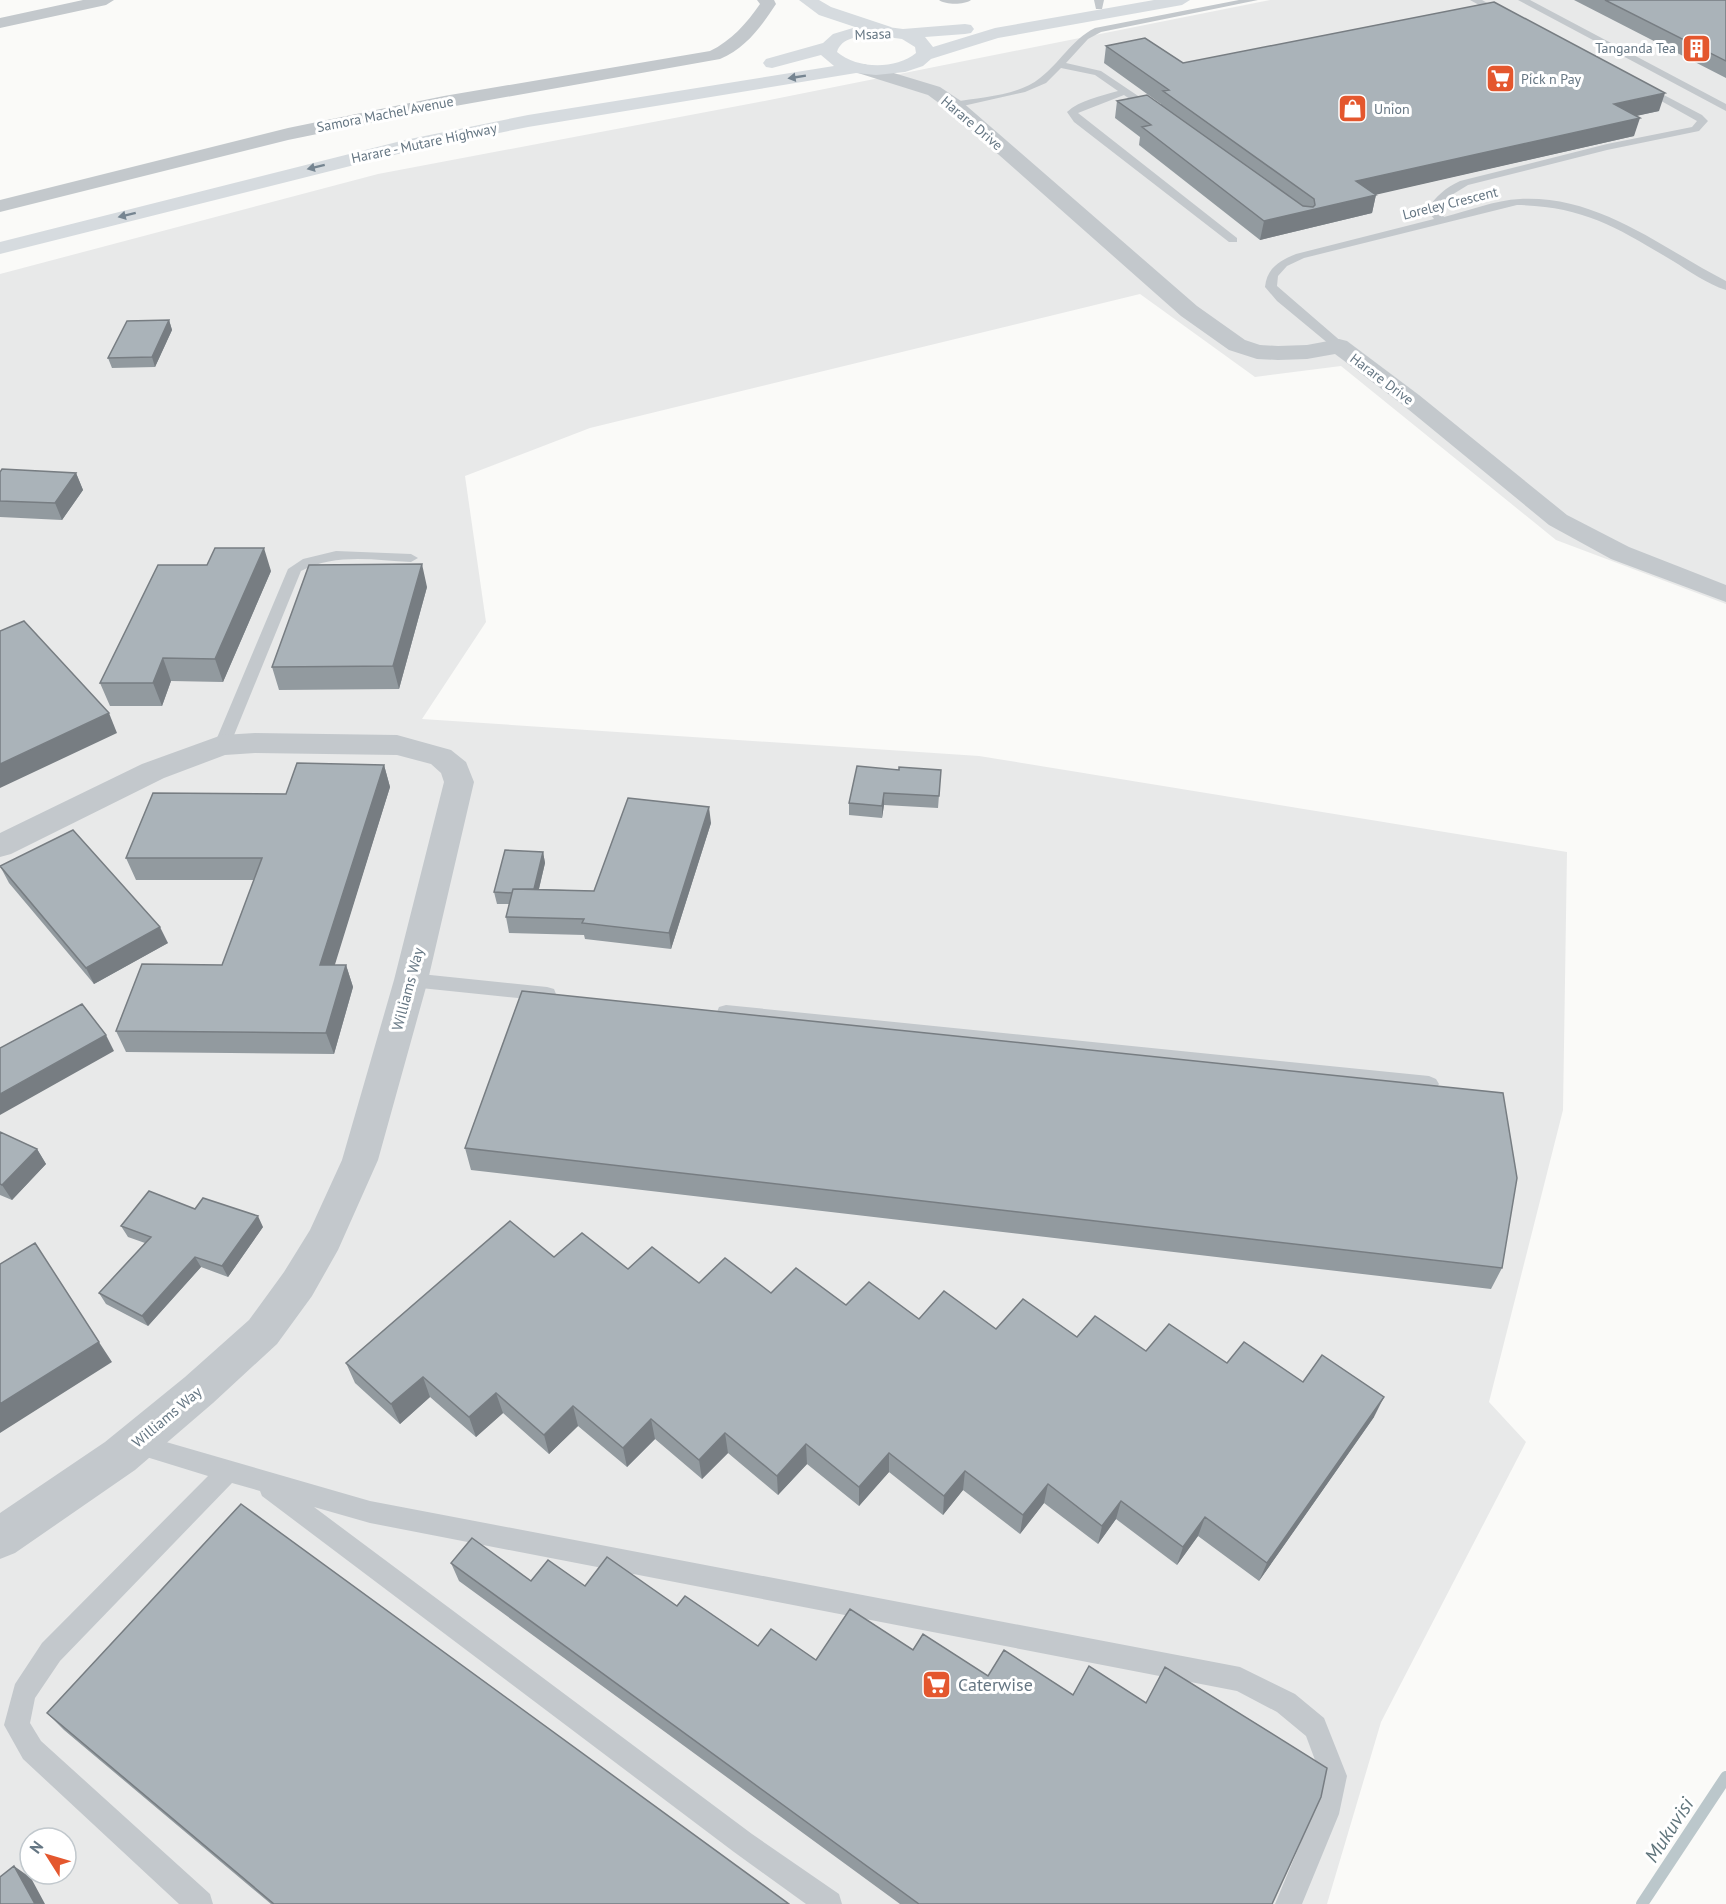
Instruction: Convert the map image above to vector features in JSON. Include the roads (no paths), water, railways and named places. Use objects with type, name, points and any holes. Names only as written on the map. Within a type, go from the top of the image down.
[{"type":"main road","points":[[807,0],[825,12],[893,32],[990,26],[1099,3],[1138,0]]},
{"type":"main road","points":[[825,12],[833,43],[828,53],[833,59],[859,68],[898,68],[924,56],[995,33],[1182,0]]},
{"type":"main road","name":"Msasa","points":[[833,43],[862,32],[893,32],[919,40],[924,45],[924,56]]},
{"type":"main road","name":"Harare - Mutare Highway","points":[[0,231],[190,182],[392,134],[732,73],[782,61],[833,43]]},
{"type":"main road","name":"Harare - Mutare Highway","points":[[0,248],[415,144],[528,121],[859,68]]},
{"type":"street","points":[[0,23],[106,0]]},
{"type":"street","name":"Samora Machel Avenue","points":[[0,206],[288,134],[455,100],[714,55],[730,48],[769,5]]},
{"type":"street","name":"Harare Drive","points":[[924,56],[934,91]]},
{"type":"street","name":"Harare Drive","points":[[859,68],[934,91],[954,105],[1189,311],[1237,345],[1257,352],[1278,353],[1307,352],[1339,346],[1411,400],[1558,520],[1620,553],[1726,594]]},
{"type":"street","name":"Williams Way","points":[[0,846],[161,767],[222,745],[255,743],[397,744],[441,757],[455,769],[459,782],[411,980],[360,1160],[326,1239],[298,1284],[263,1332],[135,1444],[0,1538]]},
{"type":"lane","points":[[944,0],[966,0]]},
{"type":"lane","points":[[954,105],[1009,94],[1036,85],[1085,38],[1098,30],[1253,0]]},
{"type":"lane","points":[[1478,2],[1502,0]]},
{"type":"lane","points":[[1523,0],[1726,108]]},
{"type":"lane","points":[[1478,2],[1510,18]]},
{"type":"lane","points":[[1059,64],[1098,73],[1164,119]]},
{"type":"lane","points":[[1441,221],[1432,210],[1445,192],[1464,183],[1701,126],[1703,121],[1698,117],[1633,82],[1670,78]]},
{"type":"lane","points":[[1127,92],[1082,106],[1072,112],[1078,120],[1233,240]]},
{"type":"lane","name":"Loreley Crescent","points":[[1339,346],[1271,287],[1270,279],[1275,270],[1300,256],[1517,202],[1547,201],[1574,206],[1614,221],[1686,265],[1726,286]]},
{"type":"lane","points":[[222,745],[295,568],[307,560],[323,556],[411,558]]},
{"type":"lane","points":[[411,980],[565,996]]},
{"type":"lane","points":[[707,1010],[1430,1084]]},
{"type":"lane","points":[[135,1444],[370,1512],[1240,1679],[1286,1703],[1315,1727],[1334,1776],[1326,1814],[1288,1904]]},
{"type":"lane","points":[[200,1904],[32,1750],[17,1725],[24,1693],[51,1652],[228,1471]]},
{"type":"lane","points":[[262,1481],[742,1843],[829,1904]]},
{"type":"waterway","name":"Mukuvisi","points":[[1642,1904],[1726,1777]]},
{"type":"place","name":"Tanganda Tea","points":[[1697,48]]},
{"type":"place","name":"Pick n Pay","points":[[1500,79]]},
{"type":"place","name":"Union","points":[[1353,109]]},
{"type":"place","name":"Caterwise","points":[[937,1685]]}]
